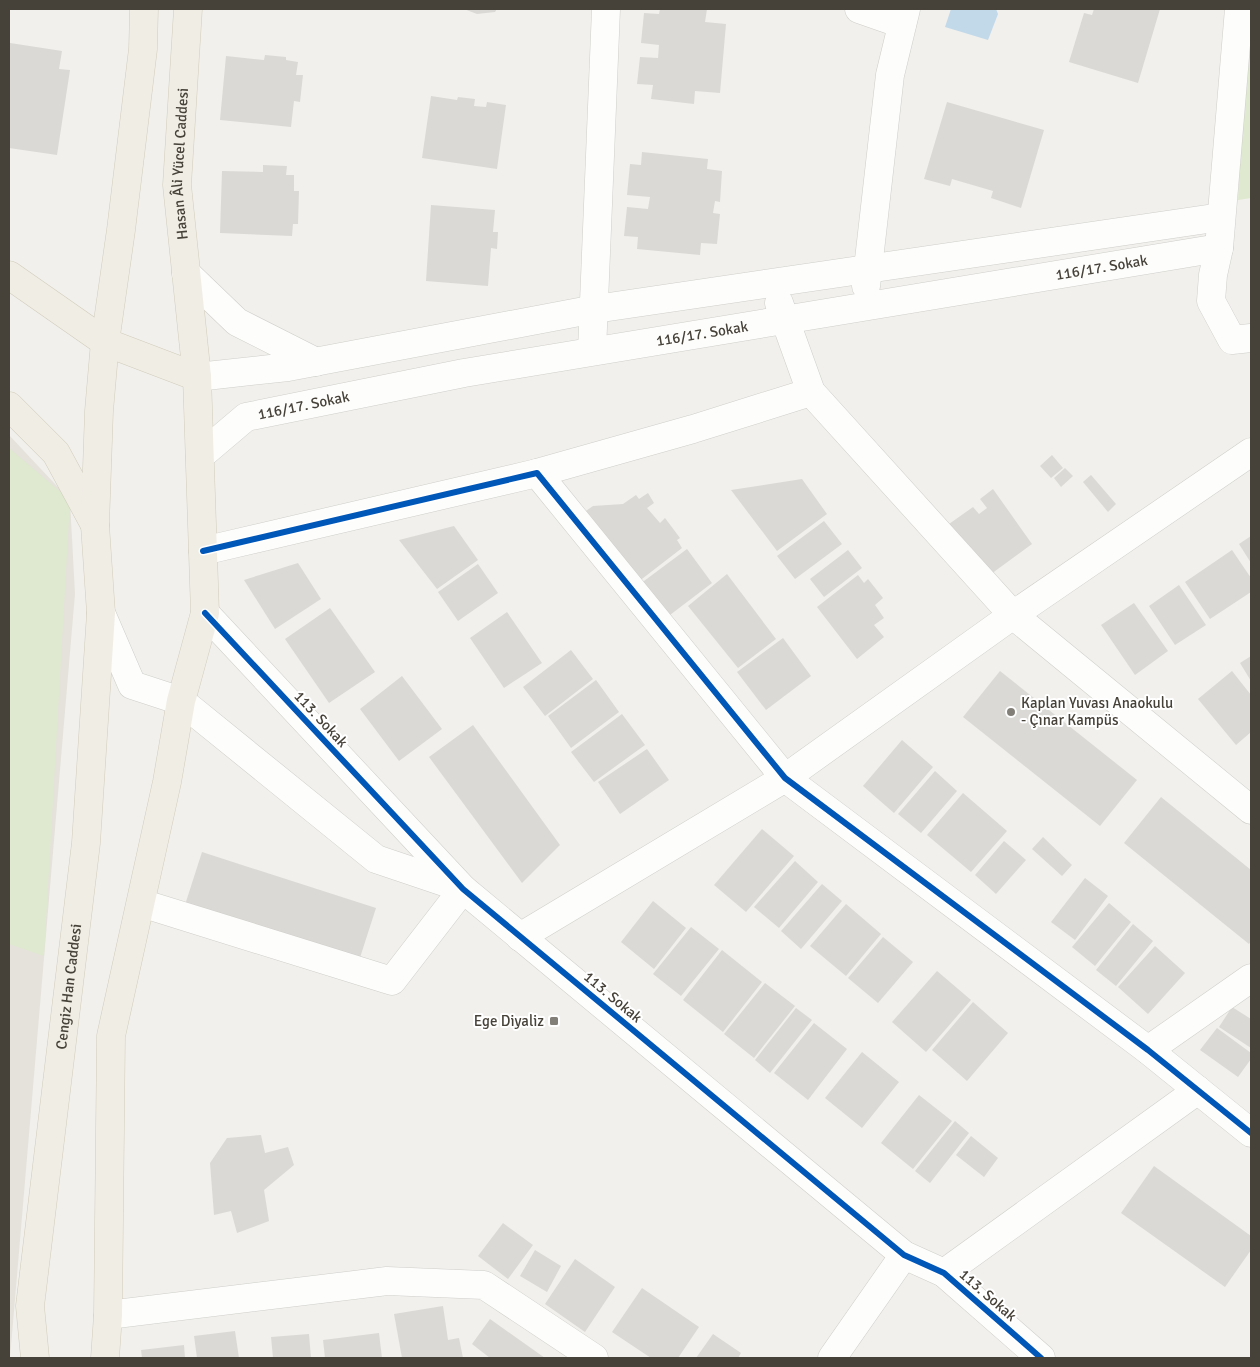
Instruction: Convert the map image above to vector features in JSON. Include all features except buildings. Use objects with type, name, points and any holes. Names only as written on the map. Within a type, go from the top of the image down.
[{"type":"main road","points":[[105,342],[143,49],[144,9]]},
{"type":"main road","name":"Hasan Âli Yücel Caddesi","points":[[181,700],[205,613],[197,377],[177,185],[188,9]]},
{"type":"main road","points":[[9,275],[105,342],[197,377]]},
{"type":"main road","name":"Cengiz Han Caddesi","points":[[35,1358],[30,1306],[86,843],[101,613],[95,525],[99,411],[105,342]]},
{"type":"main road","points":[[9,406],[56,453],[95,525]]},
{"type":"main road","points":[[105,1358],[108,1315],[111,1036],[167,782],[181,700]]},
{"type":"street","points":[[592,352],[606,9]]},
{"type":"street","points":[[859,9],[904,17],[890,75],[864,306]]},
{"type":"street","points":[[1239,9],[1219,248],[1213,275],[1211,301],[1232,340],[1251,338]]},
{"type":"street","points":[[197,377],[288,367],[595,309],[1221,217]]},
{"type":"street","name":"116/17. Sokak","points":[[200,456],[246,417],[464,373],[1219,248]]},
{"type":"street","points":[[186,273],[238,322],[316,362]]},
{"type":"street","points":[[773,283],[811,392],[1013,615],[1250,808]]},
{"type":"street","points":[[203,551],[537,473],[693,430],[811,392]]},
{"type":"street","points":[[520,936],[785,778],[1013,615],[1251,452]]},
{"type":"street","points":[[537,473],[785,778],[1148,1050],[1251,1133]]},
{"type":"street","points":[[101,613],[132,685],[181,700]]},
{"type":"street","name":"113. Sokak","points":[[205,613],[463,889],[904,1255],[944,1273],[1041,1358]]},
{"type":"street","name":"113. Sokak","points":[[181,700],[376,859],[463,889]]},
{"type":"street","points":[[141,903],[392,981],[463,889]]},
{"type":"street","points":[[1148,1050],[1251,978]]},
{"type":"street","points":[[944,1273],[1198,1090]]},
{"type":"street","points":[[832,1358],[904,1255]]},
{"type":"street","points":[[108,1315],[387,1281],[484,1285],[594,1358]]},
{"type":"shaded area","points":[[9,435],[70,500],[75,594],[10,1358]]},
{"type":"green space","points":[[1248,9],[1251,9],[1251,198],[1238,200]]},
{"type":"green space","points":[[9,448],[70,500],[44,956],[9,944]]},
{"type":"water","points":[[951,9],[996,9],[998,14],[988,40],[945,27]]},
{"type":"cycle path","points":[[203,551],[537,473],[785,778],[1148,1050],[1251,1133]]},
{"type":"cycle path","points":[[205,613],[463,889],[904,1255],[944,1273],[1041,1358]]},
{"type":"place","name":"Kaplan Yuvası Anaokulu - Çınar Kampüs","points":[[1011,712]]},
{"type":"place","name":"Ege Diyaliz","points":[[554,1021]]}]
